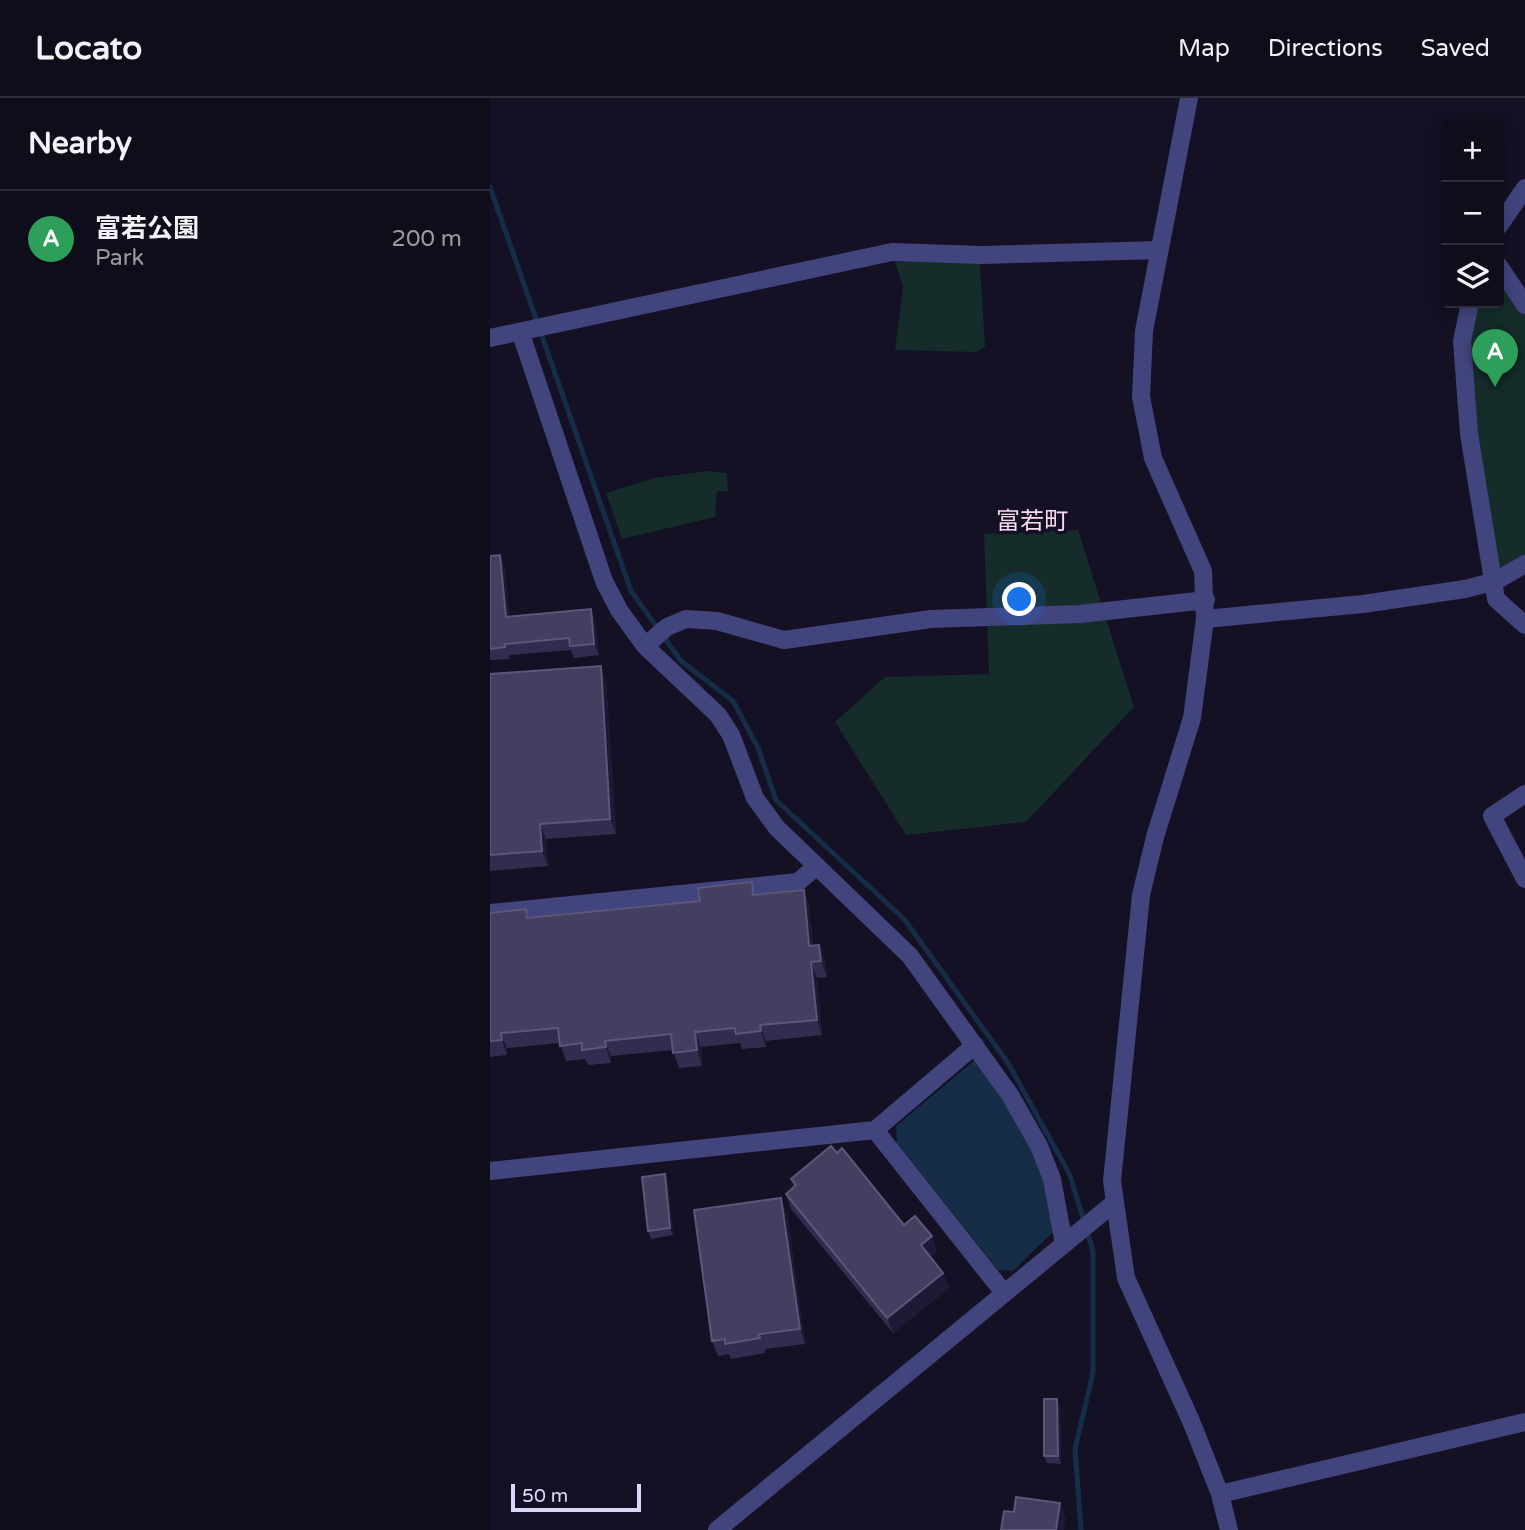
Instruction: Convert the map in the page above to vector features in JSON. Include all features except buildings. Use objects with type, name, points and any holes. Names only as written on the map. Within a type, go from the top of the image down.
[{"type":"street","points":[[1189,98],[1144,331],[1141,397],[1153,458],[1203,571],[1205,619],[1192,718],[1155,837],[1141,895],[1112,1181],[1126,1278],[1220,1494],[1229,1530]]},
{"type":"street","points":[[1504,219],[1525,188]]},
{"type":"street","points":[[490,338],[892,252],[982,256],[1160,250]]},
{"type":"street","points":[[1504,273],[1525,305]]},
{"type":"street","points":[[1468,308],[1462,341],[1469,434],[1496,581],[1496,598],[1525,625]]},
{"type":"street","points":[[526,332],[604,581],[619,610],[656,637],[718,715],[731,735],[755,798],[777,828],[910,956],[975,1045],[1010,1095],[1039,1146],[1071,1238]]},
{"type":"street","points":[[1205,619],[1363,604],[1465,589],[1496,581],[1525,564]]},
{"type":"street","points":[[656,637],[686,620],[702,619],[784,640],[931,619],[1080,614],[1206,600]]},
{"type":"street","points":[[1525,794],[1492,816],[1525,879]]},
{"type":"street","points":[[490,913],[798,882],[817,866]]},
{"type":"street","points":[[490,1171],[875,1130],[975,1045]]},
{"type":"street","points":[[875,1130],[1004,1293]]},
{"type":"street","points":[[724,1528],[1114,1203]]},
{"type":"street","points":[[1220,1494],[1525,1422]]},
{"type":"green space","points":[[930,260],[980,264],[985,347],[976,352],[895,350],[903,287],[895,262]]},
{"type":"green space","points":[[1504,274],[1525,305],[1525,564],[1496,581],[1469,434],[1470,308],[1504,308]]},
{"type":"green space","points":[[707,471],[727,473],[728,491],[717,491],[715,517],[622,539],[606,493],[655,478]]},
{"type":"green space","points":[[1078,530],[1134,707],[1026,822],[906,835],[835,722],[885,677],[989,674],[984,534]]},
{"type":"water","points":[[976,1059],[1033,1148],[1047,1181],[1053,1232],[1013,1271],[998,1270],[897,1143],[896,1126]]},
{"type":"waterway","points":[[490,187],[631,591],[681,661],[733,701],[758,748],[776,800],[904,919],[1008,1063],[1070,1175],[1093,1251],[1093,1373],[1075,1449],[1081,1530]]},
{"type":"place","name":"富若公園","points":[[1495,387]]},
{"type":"district","name":"富若町","points":[[1032,521]]}]
